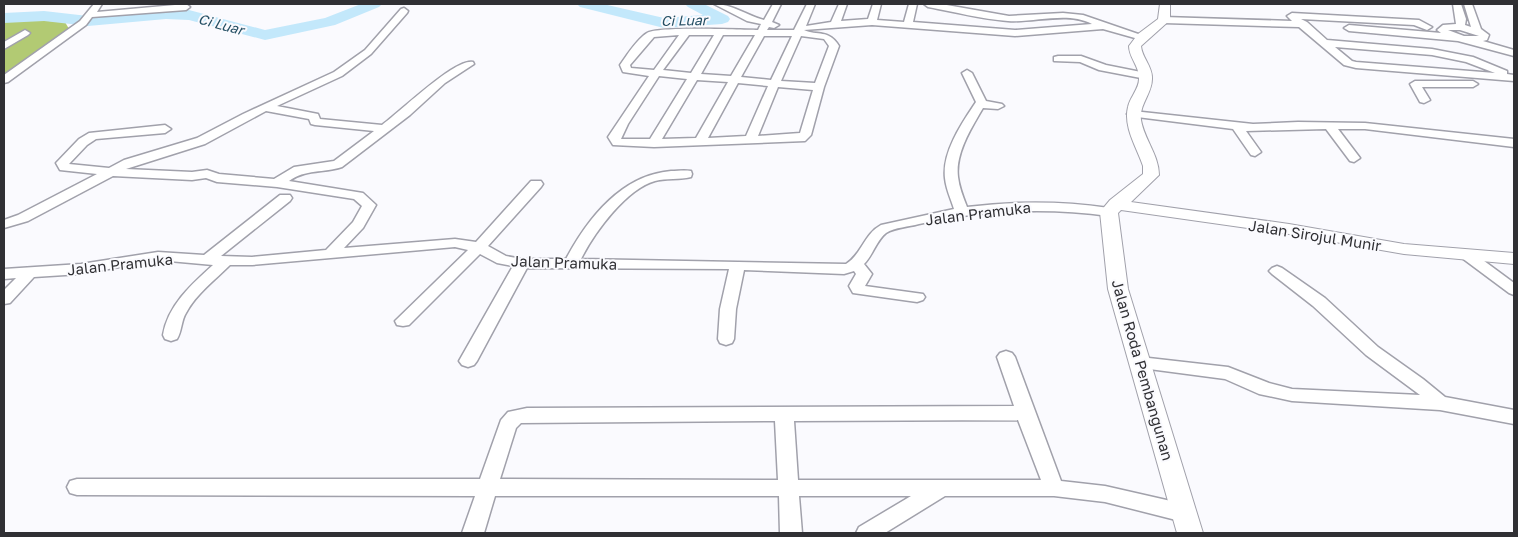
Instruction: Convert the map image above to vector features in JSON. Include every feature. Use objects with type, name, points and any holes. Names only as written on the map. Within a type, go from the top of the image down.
[{"type":"street","points":[[4,80],[87,18],[98,4]]},
{"type":"street","points":[[718,4],[737,8],[763,27]]},
{"type":"street","points":[[700,142],[777,4]]},
{"type":"street","points":[[751,139],[811,4]]},
{"type":"street","points":[[835,24],[843,4]]},
{"type":"street","points":[[872,22],[877,4]]},
{"type":"street","points":[[908,25],[913,4]]},
{"type":"street","points":[[928,4],[1020,19],[1078,16],[1089,18],[1103,26],[1142,37]]},
{"type":"street","points":[[1456,4],[1461,23],[1480,34],[1514,48]]},
{"type":"street","points":[[1468,4],[1480,34]]},
{"type":"street","points":[[87,18],[186,7]]},
{"type":"street","points":[[943,27],[947,7]]},
{"type":"street","points":[[4,224],[31,214],[142,158],[201,141],[241,119],[338,74],[368,52],[404,11]]},
{"type":"street","points":[[1113,208],[1151,175],[1151,166],[1133,114],[1145,84],[1146,76],[1135,46],[1165,12],[1298,22],[1461,38],[1480,34]]},
{"type":"street","points":[[979,30],[984,14]]},
{"type":"street","points":[[1019,33],[1020,19]]},
{"type":"street","points":[[1298,22],[1446,27],[1474,21]]},
{"type":"street","points":[[800,31],[835,24],[872,22],[1019,33],[1103,26]]},
{"type":"street","points":[[1298,22],[1352,64],[1514,78]]},
{"type":"street","points":[[686,32],[657,73],[632,107],[614,138],[621,144],[798,139],[804,137],[834,46],[826,37],[818,34],[763,27],[721,31],[686,32],[650,35],[625,65],[625,68],[630,71],[657,73],[695,76],[774,84],[819,87]]},
{"type":"street","points":[[1446,27],[1442,29],[1444,32],[1514,53]]},
{"type":"street","points":[[654,143],[721,31]]},
{"type":"street","points":[[4,46],[25,33]]},
{"type":"street","points":[[1323,43],[1423,51],[1460,57],[1477,62],[1514,78]]},
{"type":"street","points":[[1058,59],[1081,59],[1103,68],[1146,76]]},
{"type":"street","points":[[277,183],[294,171],[302,168],[332,167],[338,164],[406,113],[441,81],[469,64]]},
{"type":"street","points":[[1400,69],[1415,84],[1424,100]]},
{"type":"street","points":[[967,73],[981,102]]},
{"type":"street","points":[[1415,84],[1514,84]]},
{"type":"street","points":[[981,102],[998,106]]},
{"type":"street","points":[[962,212],[952,182],[952,165],[967,126],[981,102]]},
{"type":"street","points":[[267,108],[314,116],[315,122],[386,129]]},
{"type":"street","points":[[1133,114],[1254,128],[1330,125],[1406,130],[1514,142]]},
{"type":"street","points":[[1330,125],[1354,158]]},
{"type":"street","points":[[1236,126],[1255,152]]},
{"type":"street","points":[[165,129],[93,136],[83,142],[62,163],[64,167],[111,172],[192,176],[201,173],[227,179],[277,183],[358,196],[369,205],[366,214],[354,231],[330,254]]},
{"type":"street","points":[[571,263],[579,247],[627,191],[649,179],[686,174]]},
{"type":"street","points":[[403,321],[479,246],[536,184]]},
{"type":"street","points":[[207,260],[285,198]]},
{"type":"street","name":"Jalan Pramuka","points":[[4,274],[81,269],[158,256],[252,261],[454,242],[479,246],[502,260],[522,263],[738,265],[844,269],[857,265],[883,230],[929,217],[1028,205],[1113,208]]},
{"type":"street","name":"Jalan Sirojul Munir","points":[[1113,208],[1160,212],[1289,229],[1404,249],[1514,258]]},
{"type":"street","name":"Jalan Roda Pembangunan","points":[[1113,208],[1118,290],[1190,533]]},
{"type":"street","points":[[1467,255],[1514,290]]},
{"type":"street","points":[[171,335],[176,314],[194,291],[226,261]]},
{"type":"street","points":[[468,361],[522,263]]},
{"type":"street","points":[[726,339],[728,309],[738,265]]},
{"type":"street","points":[[857,265],[864,274],[857,286],[858,290],[917,297]]},
{"type":"street","points":[[4,299],[31,271]]},
{"type":"street","points":[[1277,271],[1318,302],[1372,351],[1417,382],[1440,403]]},
{"type":"street","points":[[1006,356],[1025,413],[1054,488]]},
{"type":"street","points":[[1140,363],[1228,373],[1265,389],[1292,395],[1440,403],[1514,417]]},
{"type":"street","points":[[473,533],[508,425],[515,417],[526,415],[1025,413]]},
{"type":"street","points":[[784,415],[791,533]]},
{"type":"street","points":[[77,487],[1054,488],[1106,494],[1184,514]]},
{"type":"street","points":[[868,533],[941,488]]},
{"type":"green space","points":[[4,21],[65,22],[69,29],[4,75]]},
{"type":"waterway","name":"Ci Luar","points":[[4,18],[44,16],[88,21],[166,14],[189,15],[265,35],[329,22],[374,4]]},
{"type":"waterway","name":"Ci Luar","points":[[585,4],[664,23],[722,19],[693,4]]}]
